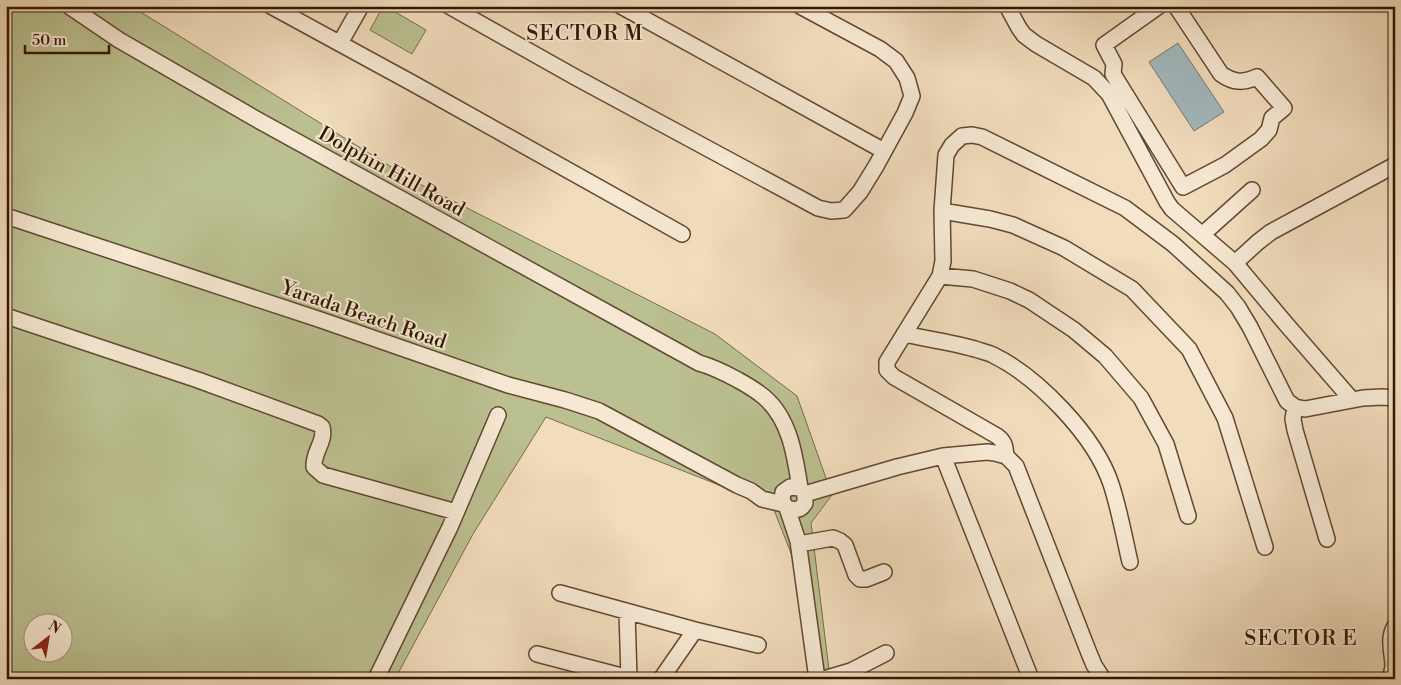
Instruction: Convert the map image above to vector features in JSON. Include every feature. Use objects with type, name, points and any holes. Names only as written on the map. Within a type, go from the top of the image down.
[{"type":"street","name":"Dolphin Hill Road","points":[[69,6],[119,40],[256,119],[700,363],[712,375],[753,399],[766,412],[774,425],[782,446],[793,497],[817,679]]},
{"type":"street","points":[[271,6],[682,234]]},
{"type":"street","points":[[340,43],[361,6]]},
{"type":"street","points":[[449,6],[472,12],[575,77],[818,208],[831,211],[844,210],[860,192],[884,152],[912,96],[907,78],[896,61],[880,49],[800,6]]},
{"type":"street","points":[[621,6],[884,152]]},
{"type":"street","points":[[1007,6],[1024,35],[1094,78],[1109,94],[1172,209],[1235,263],[1352,400]]},
{"type":"street","points":[[1159,6],[1104,45],[1114,64],[1113,74],[1183,187],[1225,165],[1265,134],[1269,130],[1272,118],[1284,108],[1257,77],[1246,82],[1226,78],[1221,74],[1176,6]]},
{"type":"street","points":[[1100,85],[1113,74]]},
{"type":"street","points":[[1006,456],[1003,440],[894,377],[887,370],[887,362],[940,276],[943,261],[942,211],[946,156],[952,144],[962,136],[982,137],[1125,208],[1173,244],[1227,293],[1238,307],[1287,401],[1295,407],[1305,409],[1364,398],[1395,398]]},
{"type":"street","points":[[1235,263],[1270,232],[1395,165]]},
{"type":"street","points":[[1202,234],[1252,190]]},
{"type":"street","points":[[942,211],[1013,225],[1064,248],[1132,289],[1189,349],[1226,418],[1265,547]]},
{"type":"street","name":"Yarada Beach Road","points":[[6,216],[312,317],[508,385],[599,411],[751,491],[762,499],[793,497]]},
{"type":"street","points":[[940,276],[973,279],[1010,291],[1029,300],[1074,330],[1105,356],[1141,398],[1166,444],[1188,516]]},
{"type":"street","points":[[6,316],[198,380],[318,424],[322,427],[323,432],[314,459],[314,467],[323,475],[456,512]]},
{"type":"street","points":[[904,334],[965,346],[992,354],[1015,368],[1058,404],[1087,438],[1105,468],[1112,485],[1130,562]]},
{"type":"street","points":[[1295,407],[1292,419],[1327,540]]},
{"type":"street","points":[[376,679],[450,527],[498,415]]},
{"type":"street","points":[[793,497],[897,467],[943,456],[987,452],[1006,456],[1016,466],[1089,653],[1103,679]]},
{"type":"street","points":[[943,456],[1031,679]]},
{"type":"street","points":[[799,542],[833,538],[840,540],[845,545],[856,575],[860,579],[866,579],[884,572]]},
{"type":"street","points":[[560,593],[758,645]]},
{"type":"street","points":[[537,654],[629,678],[627,612]]},
{"type":"street","points":[[1393,671],[1390,638],[1395,626]]},
{"type":"street","points":[[661,679],[695,630]]},
{"type":"street","points":[[824,679],[851,671],[886,653]]},
{"type":"green space","points":[[6,6],[131,6],[414,181],[715,334],[797,396],[832,495],[811,523],[830,678],[810,679],[812,640],[791,553],[774,510],[747,496],[546,417],[473,534],[395,679],[6,679]]},
{"type":"green space","points":[[383,6],[426,30],[412,54],[370,30]]},
{"type":"water","points":[[1178,43],[1224,112],[1194,131],[1149,62]]},
{"type":"district","name":"SECTOR M","points":[[585,33]]},
{"type":"district","name":"SECTOR E","points":[[1301,638]]}]
